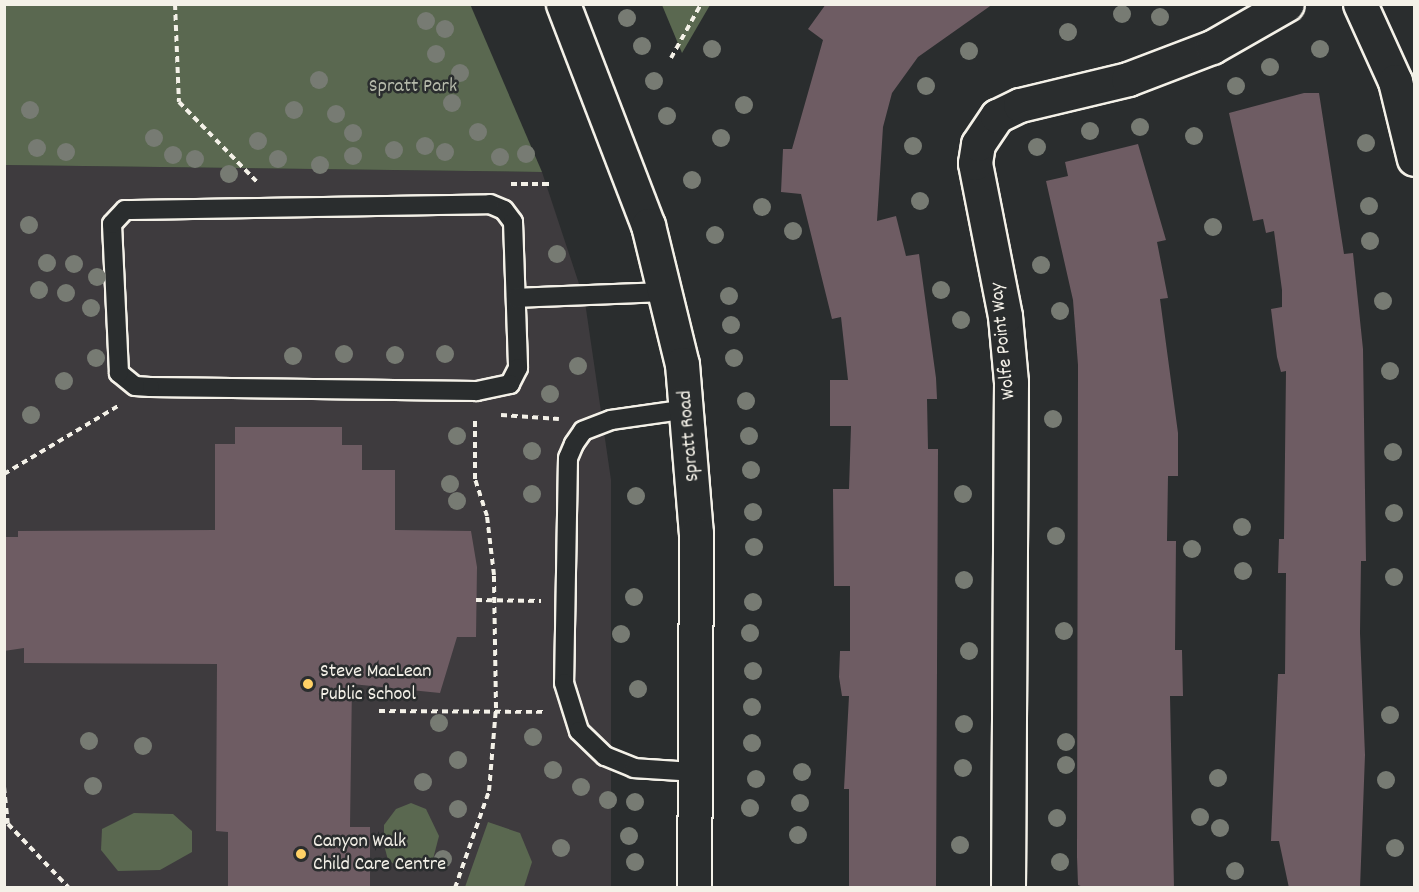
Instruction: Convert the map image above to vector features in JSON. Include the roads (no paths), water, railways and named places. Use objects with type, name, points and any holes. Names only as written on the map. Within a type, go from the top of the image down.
[{"type":"street","name":"Spratt Road","points":[[563,4],[626,165],[668,292],[688,409],[696,533],[694,888]]},
{"type":"street","name":"Wolfe Point Way","points":[[1008,888],[1011,382],[1005,316],[975,163],[978,144],[997,116],[1020,105],[1128,79],[1212,47],[1287,4]]},
{"type":"street","points":[[1360,4],[1395,81],[1414,159]]},
{"type":"lane","points":[[497,206],[513,222],[516,298],[514,380],[476,391],[135,386],[119,373],[114,218],[133,209],[256,210],[497,206]]},
{"type":"lane","points":[[516,298],[668,292]]},
{"type":"lane","points":[[688,409],[611,420],[583,431],[574,444],[568,458],[564,683],[571,714],[588,742],[617,762],[695,772]]},
{"type":"place","name":"Steve MacLean Public School","points":[[308,684]]},
{"type":"place","name":"Canyon Walk Child Care Centre","points":[[301,854]]},
{"type":"park label","name":"Spratt Park","points":[[413,87]]}]
